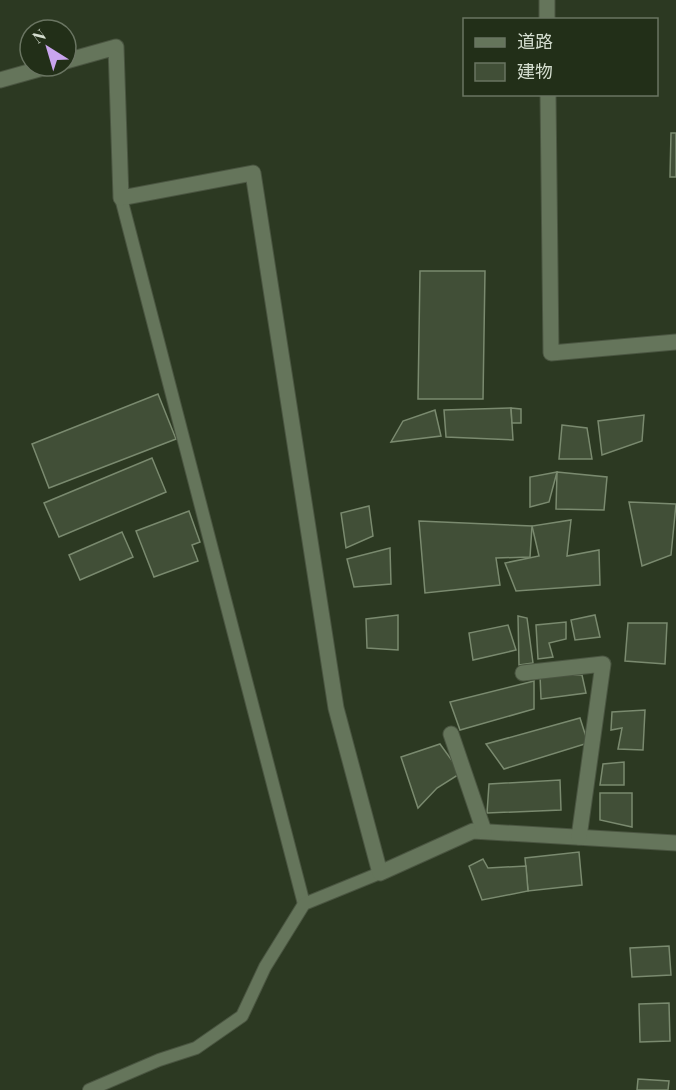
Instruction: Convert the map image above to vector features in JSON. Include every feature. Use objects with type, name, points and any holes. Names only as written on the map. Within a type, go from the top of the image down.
[{"type":"street","points":[[547,0],[547,18]]},
{"type":"street","points":[[78,58],[116,47],[121,198],[253,173],[336,708],[380,873],[473,831],[676,843]]},
{"type":"street","points":[[0,80],[18,75]]},
{"type":"street","points":[[548,96],[551,353],[676,342]]},
{"type":"street","points":[[523,673],[603,664],[579,837]]},
{"type":"street","points":[[451,734],[484,831]]},
{"type":"lane","points":[[121,198],[304,904]]},
{"type":"lane","points":[[89,1090],[159,1060],[196,1048],[242,1016],[265,967],[304,904],[380,873]]},
{"type":"building","points":[[671,133],[676,133],[676,177],[670,177]]},
{"type":"building","points":[[420,271],[485,271],[483,399],[418,399]]},
{"type":"building","points":[[158,394],[176,439],[49,488],[32,444]]},
{"type":"building","points":[[511,408],[513,440],[446,437],[444,410]]},
{"type":"building","points":[[511,408],[521,409],[521,423],[512,423]]},
{"type":"building","points":[[435,410],[441,436],[391,442],[403,421]]},
{"type":"building","points":[[644,415],[642,441],[602,455],[598,421]]},
{"type":"building","points":[[562,425],[587,428],[592,459],[559,459]]},
{"type":"building","points":[[152,458],[166,492],[59,537],[44,503]]},
{"type":"building","points":[[557,472],[607,477],[604,510],[556,509]]},
{"type":"building","points":[[557,472],[549,502],[530,507],[530,477]]},
{"type":"building","points":[[629,502],[676,504],[671,555],[642,566]]},
{"type":"building","points":[[369,506],[373,536],[346,548],[341,513]]},
{"type":"building","points":[[189,511],[200,542],[192,545],[198,561],[154,577],[136,531]]},
{"type":"building","points":[[571,520],[567,556],[599,550],[600,585],[516,591],[505,563],[539,556],[532,526]]},
{"type":"building","points":[[419,521],[532,526],[530,557],[496,558],[500,585],[425,593]]},
{"type":"building","points":[[122,532],[133,557],[80,580],[69,555]]},
{"type":"building","points":[[390,548],[391,584],[354,587],[347,559]]},
{"type":"building","points":[[398,615],[398,650],[367,648],[366,619]]},
{"type":"building","points":[[595,615],[600,637],[575,640],[571,620]]},
{"type":"building","points":[[518,616],[527,618],[533,663],[519,665]]},
{"type":"building","points":[[566,622],[566,639],[549,643],[553,657],[538,659],[536,625]]},
{"type":"building","points":[[628,623],[667,623],[665,664],[625,661]]},
{"type":"building","points":[[508,625],[516,650],[473,660],[469,633]]},
{"type":"building","points":[[540,675],[582,675],[586,693],[541,699]]},
{"type":"building","points":[[534,681],[534,709],[460,730],[450,702]]},
{"type":"building","points":[[645,710],[643,750],[618,749],[622,728],[611,730],[612,712]]},
{"type":"building","points":[[580,718],[588,743],[504,769],[486,744]]},
{"type":"building","points":[[440,744],[461,773],[437,788],[418,808],[401,757]]},
{"type":"building","points":[[624,762],[624,785],[600,785],[603,764]]},
{"type":"building","points":[[560,780],[561,810],[487,813],[489,784]]},
{"type":"building","points":[[600,793],[632,793],[632,827],[600,820]]},
{"type":"building","points":[[579,852],[582,885],[528,891],[525,858]]},
{"type":"building","points":[[483,859],[488,868],[526,866],[528,891],[482,900],[469,866]]},
{"type":"building","points":[[669,946],[671,975],[632,977],[630,948]]},
{"type":"building","points":[[669,1003],[670,1041],[640,1042],[639,1004]]},
{"type":"building","points":[[638,1079],[669,1081],[668,1090],[637,1090]]}]
